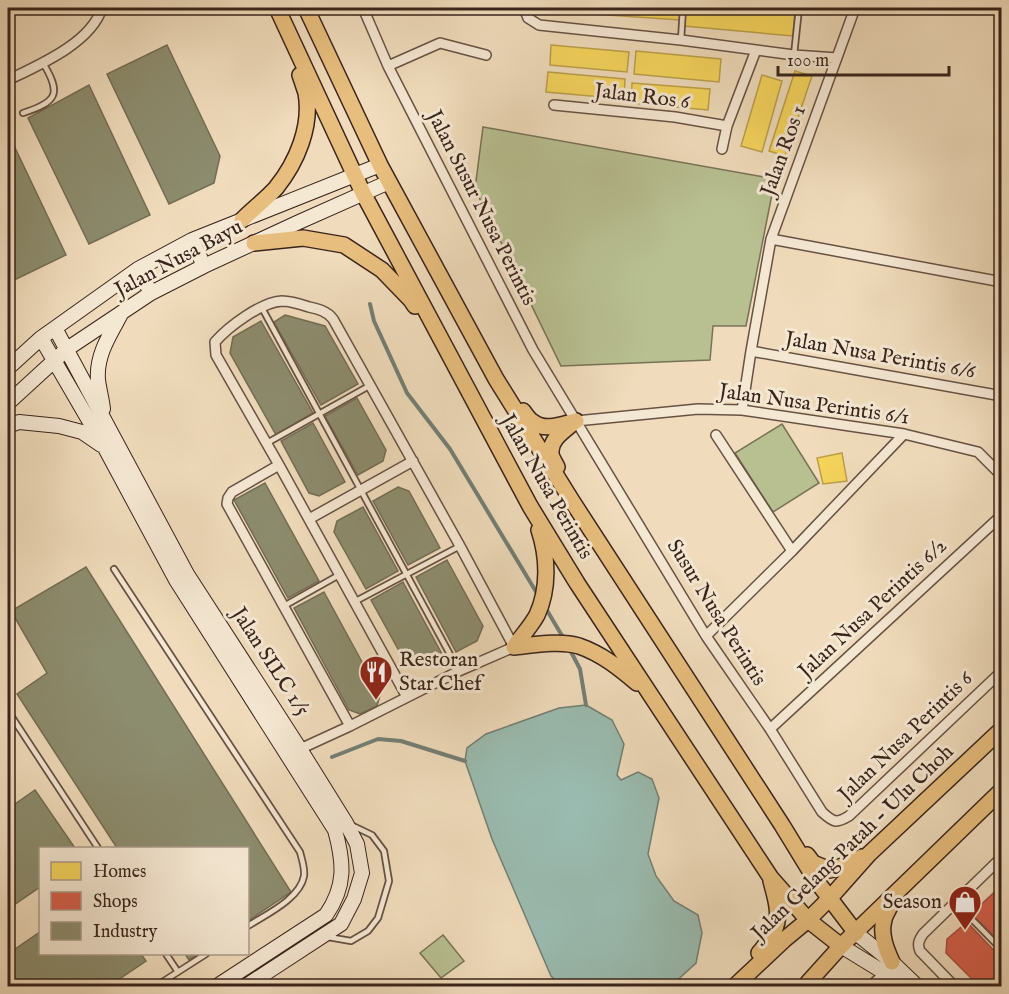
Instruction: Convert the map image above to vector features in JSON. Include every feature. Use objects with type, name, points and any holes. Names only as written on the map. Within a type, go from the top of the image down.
[{"type":"main road","name":"Jalan Nusa Perintis","points":[[306,8],[380,165],[496,379],[815,879],[855,933]]},
{"type":"main road","name":"Jalan Nusa Perintis","points":[[278,9],[363,193],[530,506],[577,583],[771,878],[807,920],[841,946]]},
{"type":"main road","points":[[242,220],[276,188],[304,138],[307,113],[306,93],[278,9]]},
{"type":"main road","points":[[254,243],[303,238],[344,245],[382,270],[411,300],[454,364]]},
{"type":"main road","points":[[496,379],[533,423],[543,427],[576,421]]},
{"type":"main road","points":[[572,501],[551,454],[554,441],[559,434],[576,421]]},
{"type":"main road","points":[[514,647],[536,617],[543,597],[546,578],[544,544],[530,506]]},
{"type":"main road","points":[[514,647],[554,643],[577,645],[611,661],[649,693]]},
{"type":"main road","name":"Jalan Gelang Patah - Ulu Choh","points":[[735,987],[807,920],[869,854],[1002,729]]},
{"type":"main road","points":[[805,987],[841,946],[1002,790]]},
{"type":"main road","points":[[782,825],[813,863],[822,868],[830,870],[869,854]]},
{"type":"main road","points":[[730,987],[769,942],[777,924],[778,907],[771,878]]},
{"type":"main road","points":[[888,968],[883,933],[884,920],[897,891]]},
{"type":"street","points":[[8,80],[53,58],[82,37],[100,16],[102,8]]},
{"type":"street","name":"Jalan Susur Nusa Perintis","points":[[363,8],[388,66],[533,350],[576,421]]},
{"type":"street","points":[[524,8],[528,18],[539,25],[837,58]]},
{"type":"street","name":"Jalan Ros 1","points":[[742,410],[771,239],[855,8]]},
{"type":"street","points":[[388,66],[440,43],[486,55]]},
{"type":"street","points":[[722,149],[727,126],[756,50]]},
{"type":"street","name":"Jalan Ros 6","points":[[554,105],[675,117],[727,126]]},
{"type":"street","name":"Jalan Nusa Bayu","points":[[8,368],[41,338],[138,269],[192,240],[380,165]]},
{"type":"street","name":"Jalan Nusa Bayu","points":[[8,403],[67,349],[151,293],[204,266],[389,182]]},
{"type":"street","points":[[771,239],[1002,282]]},
{"type":"street","points":[[192,240],[204,266]]},
{"type":"street","points":[[138,269],[151,293]]},
{"type":"street","points":[[300,748],[514,647],[413,461],[329,314],[291,302],[274,302],[226,329],[215,342],[216,355],[407,697]]},
{"type":"street","points":[[105,420],[98,379],[100,356],[108,336],[123,312]]},
{"type":"street","name":"Jalan SILC 1/5","points":[[55,328],[187,574],[300,748],[357,844],[362,873],[354,899],[341,924],[246,987]]},
{"type":"street","name":"Jalan SILC 1/5","points":[[41,338],[105,448],[176,580],[335,830],[341,853],[341,878],[335,902],[326,915],[217,987]]},
{"type":"street","name":"Jalan Nusa Perintis 6/6","points":[[751,351],[1002,396]]},
{"type":"street","name":"Jalan Nusa Perintis 6/1","points":[[576,421],[698,409],[742,410],[904,434],[978,452],[1002,476]]},
{"type":"street","name":"Susur Nusa Perintis","points":[[576,421],[706,636],[770,729],[822,812],[831,820]]},
{"type":"street","points":[[8,426],[20,422],[59,426],[82,432],[105,448]]},
{"type":"street","points":[[706,636],[792,551],[904,434]]},
{"type":"street","points":[[716,435],[792,551]]},
{"type":"street","points":[[309,519],[413,461]]},
{"type":"street","points":[[279,465],[232,492],[227,504],[350,726]]},
{"type":"street","name":"Jalan Nusa Perintis 6/2","points":[[770,729],[1002,515]]},
{"type":"street","name":"Jalan Nusa Perintis 6","points":[[831,820],[840,822],[849,816],[1002,671]]},
{"type":"street","points":[[954,987],[920,951],[919,940],[1002,857]]},
{"type":"street","points":[[855,933],[888,968],[898,987]]},
{"type":"street","points":[[841,946],[888,968],[916,987]]},
{"type":"street","points":[[871,987],[888,968]]},
{"type":"lane","points":[[681,40],[683,8]]},
{"type":"lane","points":[[794,55],[799,8]]},
{"type":"lane","points":[[23,113],[49,102],[54,94],[55,87],[52,78],[43,63]]},
{"type":"lane","points":[[262,308],[459,671]]},
{"type":"lane","points":[[267,443],[370,385]]},
{"type":"lane","points":[[354,602],[460,546]]},
{"type":"lane","points":[[114,569],[300,852],[304,876],[299,888],[291,898],[249,925]]},
{"type":"lane","points":[[284,606],[339,575]]},
{"type":"lane","points":[[8,711],[97,847]]},
{"type":"lane","points":[[323,936],[351,941],[368,931],[378,918],[389,881],[384,851],[372,834],[346,823]]},
{"type":"lane","points":[[956,903],[1001,947]]},
{"type":"lane","points":[[167,955],[178,972]]},
{"type":"lane","points":[[156,987],[204,955]]},
{"type":"green space","points":[[483,127],[775,179],[746,326],[713,326],[710,360],[561,366],[475,189]]},
{"type":"green space","points":[[782,424],[819,483],[773,512],[735,453]]},
{"type":"green space","points":[[443,935],[464,961],[441,978],[420,953]]},
{"type":"water","points":[[586,705],[612,720],[624,744],[617,775],[621,780],[638,772],[652,779],[659,798],[648,854],[656,876],[674,901],[698,915],[702,933],[696,963],[671,986],[561,986],[551,976],[492,839],[465,761],[467,748],[486,734],[559,708]]},
{"type":"building: Homes","points":[[548,8],[680,8],[680,20],[548,11]]},
{"type":"building: Homes","points":[[685,8],[795,9],[793,36],[684,26]]},
{"type":"building: Homes","points":[[551,45],[629,52],[627,72],[550,65]]},
{"type":"building: Homes","points":[[636,51],[721,59],[719,82],[634,74]]},
{"type":"building: Homes","points":[[795,71],[812,76],[785,156],[769,151]]},
{"type":"building: Homes","points":[[548,72],[625,79],[624,99],[546,92]]},
{"type":"building: Homes","points":[[762,75],[782,81],[762,152],[741,146]]},
{"type":"building: Homes","points":[[632,83],[710,89],[708,110],[631,103]]},
{"type":"building: Homes","points":[[842,453],[847,481],[823,484],[817,458]]},
{"type":"building: Shops","points":[[1002,885],[1002,939],[999,941],[971,914]]},
{"type":"building: Shops","points":[[967,922],[1002,959],[1002,986],[979,986],[946,953],[947,939]]},
{"type":"building: Industry","points":[[167,45],[220,156],[214,183],[169,204],[107,74]]},
{"type":"building: Industry","points":[[89,85],[150,215],[89,244],[28,118]]},
{"type":"building: Industry","points":[[8,133],[66,255],[8,283]]},
{"type":"building: Industry","points":[[285,315],[325,326],[358,384],[321,405],[274,322]]},
{"type":"building: Industry","points":[[261,321],[313,413],[276,435],[230,353],[233,337]]},
{"type":"building: Industry","points":[[357,398],[386,450],[383,461],[358,475],[325,416]]},
{"type":"building: Industry","points":[[313,423],[345,482],[319,496],[309,493],[281,441]]},
{"type":"building: Industry","points":[[265,483],[319,581],[288,598],[234,500]]},
{"type":"building: Industry","points":[[398,487],[409,491],[440,548],[408,565],[373,501]]},
{"type":"building: Industry","points":[[363,507],[398,571],[366,589],[334,532],[337,521]]},
{"type":"building: Industry","points":[[447,560],[483,626],[477,641],[456,652],[416,577]]},
{"type":"building: Industry","points":[[86,567],[291,892],[249,920],[249,847],[116,847],[17,694],[47,673],[11,611]]},
{"type":"building: Industry","points":[[403,582],[443,656],[422,667],[404,660],[371,600]]},
{"type":"building: Industry","points":[[324,592],[380,695],[377,706],[360,714],[349,710],[294,608]]},
{"type":"building: Industry","points":[[35,790],[74,847],[39,847],[39,888],[8,909],[8,809]]},
{"type":"building: Industry","points":[[39,933],[39,955],[142,955],[146,961],[109,986],[8,986],[8,954]]},
{"type":"building: Industry","points":[[186,955],[197,955],[189,960]]},
{"type":"waterway","points":[[370,304],[374,321],[407,393],[450,449],[538,595]]},
{"type":"waterway","points":[[545,607],[564,639]]},
{"type":"waterway","points":[[569,648],[580,669],[586,705]]},
{"type":"waterway","points":[[332,757],[378,739],[401,741],[465,761]]},
{"type":"place","name":"Restoran Star Chef","points":[[376,701]]},
{"type":"place","name":"Season","points":[[965,931]]}]
